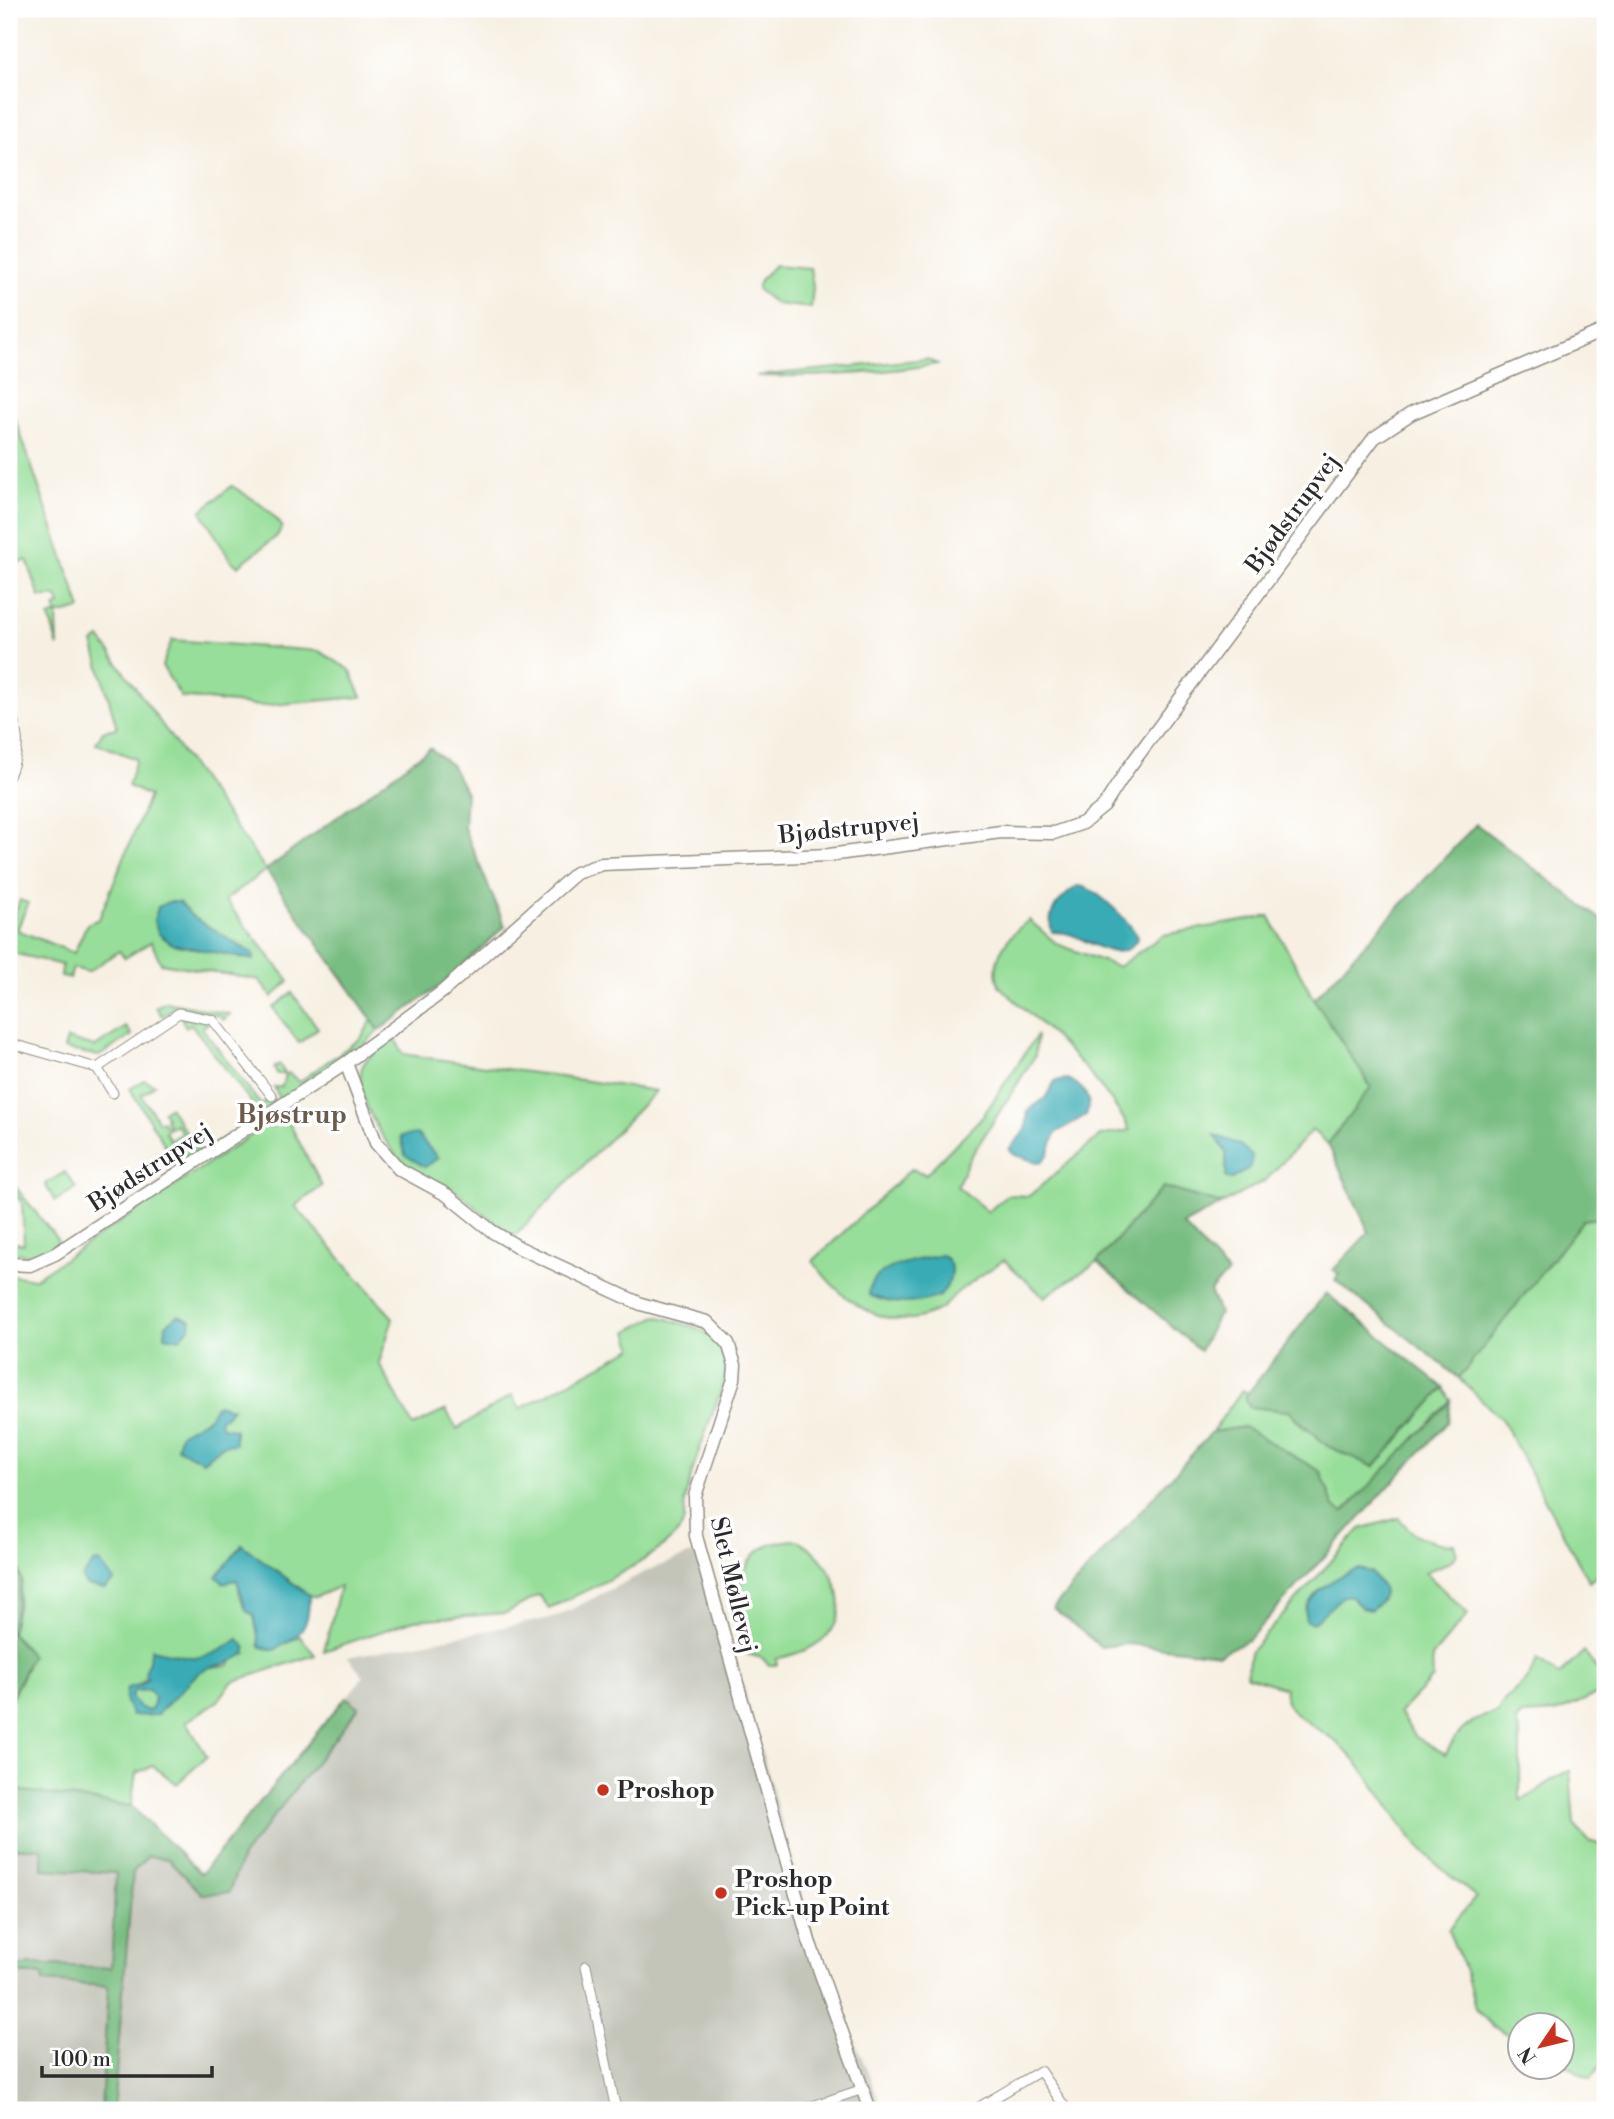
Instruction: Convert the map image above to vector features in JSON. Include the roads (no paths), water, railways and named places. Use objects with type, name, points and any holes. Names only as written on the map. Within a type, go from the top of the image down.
[{"type":"street","name":"Bjødstrupvej","points":[[9,1264],[30,1265],[55,1254],[346,1063],[442,992],[494,948],[555,889],[588,868],[638,862],[829,855],[1001,832],[1054,833],[1083,823],[1104,806],[1127,770],[1374,438],[1412,413],[1605,330]]},
{"type":"street","points":[[9,704],[19,740],[18,754],[9,776]]},
{"type":"street","points":[[97,1068],[179,1013],[213,1020],[272,1096]]},
{"type":"street","points":[[9,1043],[97,1068],[113,1093]]},
{"type":"street","name":"Slet Møllevej","points":[[346,1063],[376,1143],[399,1169],[447,1195],[513,1244],[641,1304],[707,1322],[728,1343],[735,1365],[733,1379],[695,1496],[696,1536],[809,1941],[870,2110]]},
{"type":"street","points":[[586,1966],[616,2110]]},
{"type":"street","points":[[974,2110],[1040,2071],[1067,2110]]},
{"type":"street","points":[[801,2110],[863,2089]]},
{"type":"water","points":[[1077,886],[1101,897],[1127,922],[1138,937],[1131,946],[1114,952],[1069,934],[1052,932],[1050,924],[1053,911],[1060,900]]},
{"type":"water","points":[[168,902],[179,902],[192,916],[253,954],[254,960],[172,944],[159,934],[154,922],[158,907]]},
{"type":"water","points":[[1067,1079],[1077,1085],[1088,1098],[1086,1115],[1056,1133],[1048,1155],[1040,1163],[1014,1155],[1009,1149],[1026,1130],[1028,1110],[1045,1098],[1055,1081]]},
{"type":"water","points":[[417,1134],[438,1158],[425,1167],[405,1155],[401,1136]]},
{"type":"water","points":[[1215,1135],[1240,1145],[1252,1156],[1250,1167],[1233,1179],[1226,1178],[1226,1152]]},
{"type":"water","points":[[942,1255],[950,1264],[951,1275],[940,1296],[904,1303],[869,1295],[876,1277],[885,1271],[909,1262]]},
{"type":"water","points":[[178,1315],[191,1320],[190,1327],[179,1339],[165,1336],[166,1325]]},
{"type":"water","points":[[217,1404],[232,1408],[225,1417],[219,1419],[222,1427],[235,1429],[235,1444],[223,1445],[203,1461],[177,1448],[180,1434],[209,1417]]},
{"type":"water","points":[[242,1545],[309,1595],[306,1623],[298,1635],[274,1650],[260,1647],[254,1616],[246,1610],[237,1580],[224,1583],[216,1577]]},
{"type":"water","points":[[100,1562],[114,1581],[104,1589],[86,1585],[82,1578],[93,1563]]},
{"type":"water","points":[[1359,1569],[1371,1572],[1384,1590],[1378,1604],[1370,1610],[1362,1608],[1351,1596],[1343,1596],[1313,1623],[1306,1621],[1309,1603],[1315,1595],[1342,1575]]},
{"type":"water","points":[[239,1639],[246,1648],[246,1653],[198,1673],[157,1715],[132,1716],[125,1700],[127,1688],[141,1685],[148,1678],[145,1674],[152,1649],[197,1657],[216,1653]],"holes":[[[149,1690],[154,1697],[152,1709],[148,1711],[139,1707],[131,1697],[134,1691]]]},
{"type":"place","name":"Proshop","points":[[603,1790]]},
{"type":"place","name":"Proshop Pick-up Point","points":[[721,1893]]},
{"type":"district","name":"Bjøstrup","points":[[292,1114]]}]
